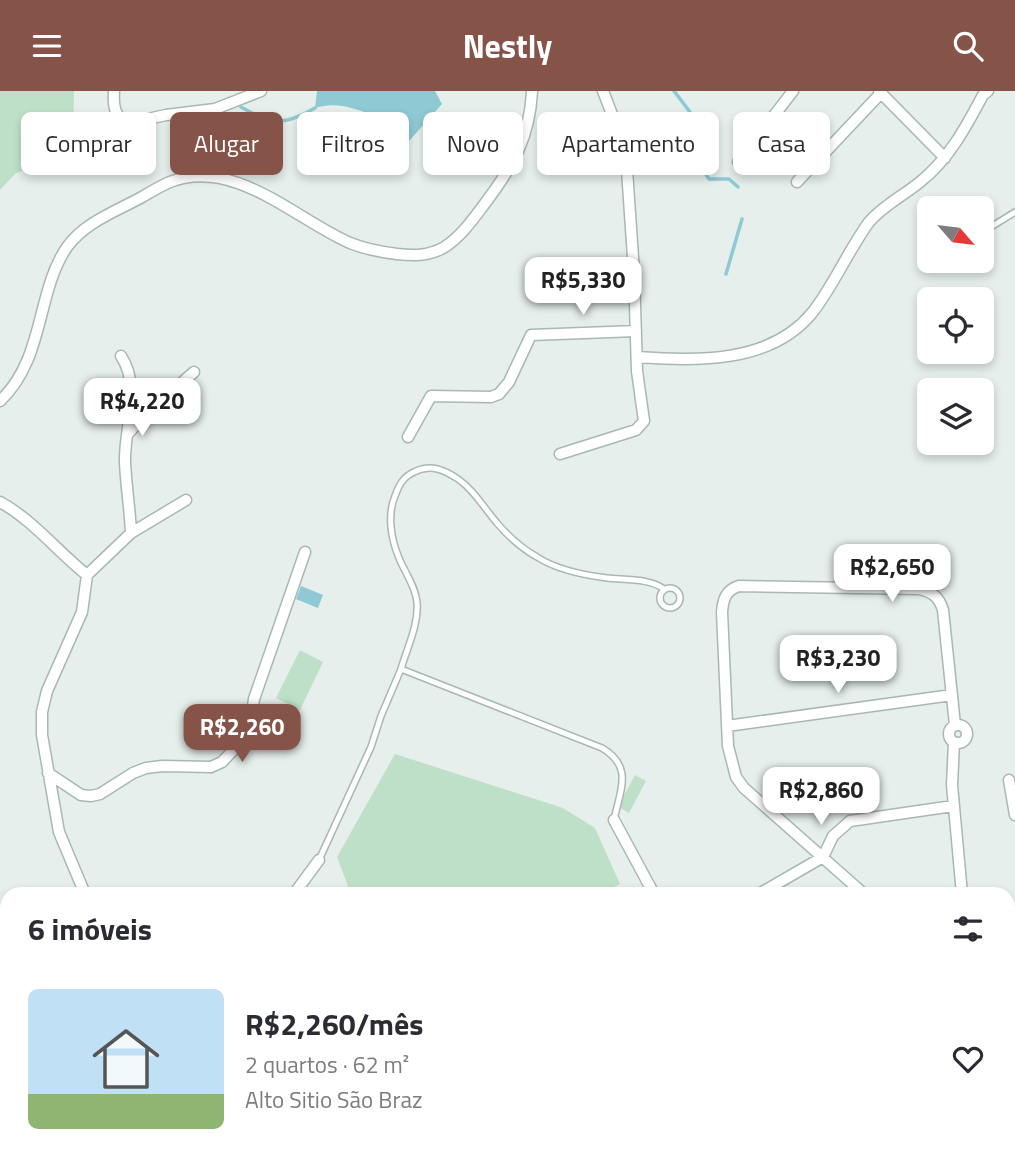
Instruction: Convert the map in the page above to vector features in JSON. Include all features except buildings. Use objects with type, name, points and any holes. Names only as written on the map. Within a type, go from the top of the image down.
[{"type":"street","points":[[114,91],[115,111],[129,123],[215,109],[261,91]]},
{"type":"street","points":[[0,401],[25,365],[36,338],[54,274],[66,249],[74,238],[112,213],[167,183],[192,176],[223,178],[257,192],[350,242],[388,253],[425,255],[443,248],[458,236],[500,183],[525,139],[532,91]]},
{"type":"street","points":[[560,454],[636,430],[643,425],[645,416],[637,357],[626,170],[622,146],[603,91]]},
{"type":"street","points":[[777,112],[793,91]]},
{"type":"street","points":[[797,182],[880,92],[945,158]]},
{"type":"street","points":[[637,357],[705,358],[751,352],[793,333],[813,312],[857,239],[880,210],[918,184],[945,158],[984,92]]},
{"type":"street","points":[[408,437],[431,396],[491,397],[499,394],[509,382],[530,335],[636,331]]},
{"type":"street","points":[[121,356],[131,378],[125,461],[131,533]]},
{"type":"street","points":[[127,436],[144,416],[194,372]]},
{"type":"street","points":[[82,887],[59,832],[48,773],[42,735],[42,712],[47,691],[82,612],[87,575],[131,533],[186,500]]},
{"type":"street","points":[[0,502],[27,521],[87,575]]},
{"type":"street","points":[[48,773],[81,795],[91,796],[100,794],[146,768],[211,767],[222,762],[241,742],[250,727],[254,699],[305,552]]},
{"type":"street","points":[[856,887],[744,788],[736,777],[731,763],[727,726],[722,612],[724,598],[733,588],[878,588],[929,591],[941,602],[955,725],[964,727],[967,735],[962,742],[954,742],[951,768],[961,887]]},
{"type":"street","points":[[727,726],[952,695]]},
{"type":"street","points":[[1009,780],[1015,815]]},
{"type":"street","points":[[771,887],[823,857],[833,836],[850,821],[953,806]]},
{"type":"street","points":[[614,820],[650,887]]},
{"type":"street","points":[[299,887],[319,860]]},
{"type":"lane","points":[[994,225],[1015,212]]},
{"type":"lane","points":[[319,860],[371,747],[401,669],[413,629],[417,606],[415,591],[399,558],[392,534],[391,516],[399,484],[408,474],[424,467],[440,469],[459,480],[517,544],[558,568],[653,583],[664,589],[670,587],[679,592],[680,599],[674,607],[664,607],[660,601],[660,594],[664,589]]},
{"type":"lane","points":[[401,669],[614,755],[621,764],[624,776],[614,820]]},
{"type":"green space","points":[[0,91],[74,91],[74,112],[21,112],[21,171],[0,190]]},
{"type":"green space","points":[[300,650],[323,662],[300,710],[276,698]]},
{"type":"green space","points":[[395,754],[563,808],[595,828],[620,884],[614,887],[348,887],[337,857]]},
{"type":"green space","points":[[635,775],[646,781],[629,813],[618,807]]},
{"type":"water","points":[[317,91],[435,91],[442,104],[435,112],[423,112],[423,125],[409,141],[409,112],[363,112],[331,105],[315,108]]},
{"type":"water","points":[[301,586],[323,595],[318,608],[296,599]]},
{"type":"waterway","points":[[674,91],[690,112],[692,147],[703,171],[709,179],[729,179],[738,187]]},
{"type":"waterway","points":[[241,107],[261,117],[278,121],[295,118],[315,108]]},
{"type":"waterway","points":[[726,274],[742,219]]}]
